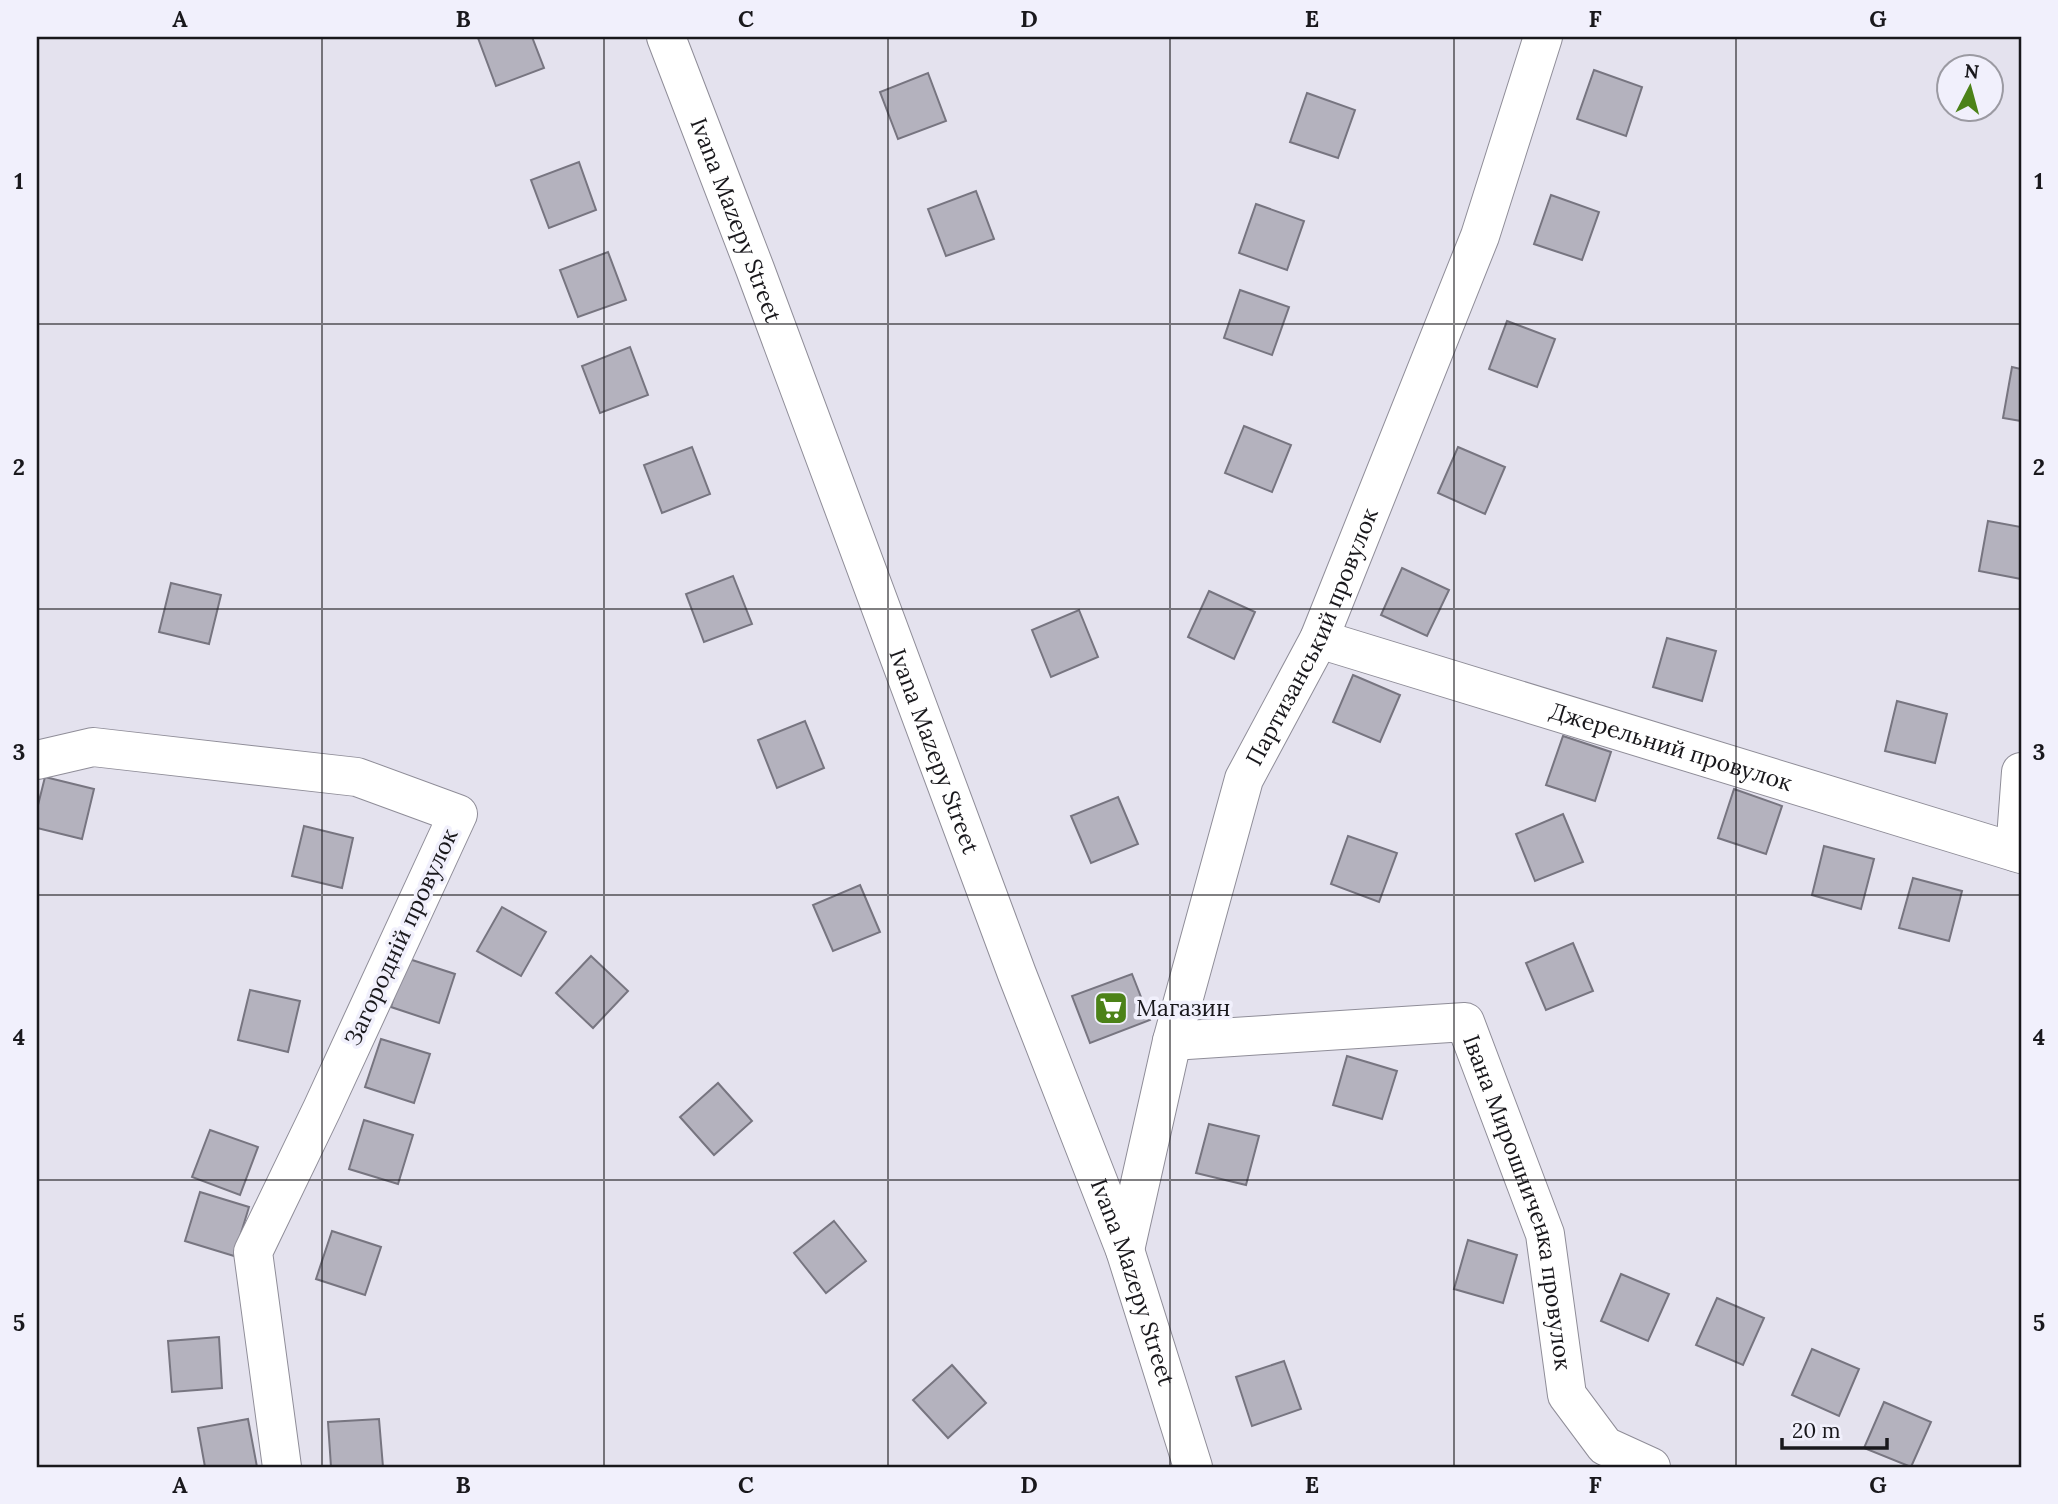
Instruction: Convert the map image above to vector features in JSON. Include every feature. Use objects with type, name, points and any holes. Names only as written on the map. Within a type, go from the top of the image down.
[{"type":"street","name":"Ivana Mazepy Street","points":[[666,37],[1017,974],[1125,1250],[1193,1467]]},
{"type":"street","name":"Партизанський провулок","points":[[1125,1250],[1172,1041],[1244,779],[1319,639],[1480,236],[1543,37]]},
{"type":"street","name":"Джерельний провулок","points":[[1319,639],[2018,853]]},
{"type":"street","name":"Загородній провулок","points":[[37,760],[93,747],[357,777],[458,814],[253,1252],[282,1467]]},
{"type":"street","points":[[2018,853],[2021,772]]},
{"type":"street","name":"Івана Мирошниченка провулок","points":[[1172,1041],[1465,1022],[1545,1234],[1567,1395],[1605,1446],[1651,1467]]},
{"type":"building","points":[[532,37],[544,68],[496,86],[478,38]]},
{"type":"building","points":[[1594,70],[1642,87],[1626,136],[1577,119]]},
{"type":"building","points":[[928,73],[946,121],[898,139],[880,92]]},
{"type":"building","points":[[1307,93],[1355,110],[1338,158],[1290,142]]},
{"type":"building","points":[[579,162],[596,210],[549,228],[531,180]]},
{"type":"building","points":[[976,191],[994,239],[946,256],[928,209]]},
{"type":"building","points":[[1551,195],[1599,212],[1582,260],[1534,244]]},
{"type":"building","points":[[1256,204],[1304,221],[1287,270],[1239,253]]},
{"type":"building","points":[[608,252],[626,300],[578,317],[560,270]]},
{"type":"building","points":[[1240,290],[1289,307],[1272,355],[1224,338]]},
{"type":"building","points":[[1507,321],[1555,339],[1537,387],[1489,369]]},
{"type":"building","points":[[630,347],[648,395],[600,413],[582,366]]},
{"type":"building","points":[[2012,367],[2021,369],[2021,421],[2003,418]]},
{"type":"building","points":[[1244,426],[1291,445],[1272,492],[1225,473]]},
{"type":"building","points":[[692,447],[710,494],[662,513],[644,465]]},
{"type":"building","points":[[1458,447],[1505,467],[1485,514],[1438,493]]},
{"type":"building","points":[[1988,521],[2021,527],[2021,579],[1979,571]]},
{"type":"building","points":[[1402,568],[1449,590],[1427,636],[1381,615]]},
{"type":"building","points":[[733,576],[752,624],[704,642],[686,594]]},
{"type":"building","points":[[171,583],[221,595],[209,644],[159,632]]},
{"type":"building","points":[[1209,591],[1255,612],[1234,659],[1188,637]]},
{"type":"building","points":[[1079,610],[1098,657],[1051,677],[1032,630]]},
{"type":"building","points":[[1667,638],[1716,651],[1702,701],[1653,687]]},
{"type":"building","points":[[1353,675],[1400,695],[1380,742],[1333,722]]},
{"type":"building","points":[[1897,701],[1947,714],[1935,763],[1885,751]]},
{"type":"building","points":[[805,721],[824,768],[777,788],[758,740]]},
{"type":"building","points":[[1563,736],[1611,752],[1595,801],[1546,785]]},
{"type":"building","points":[[45,777],[94,789],[82,839],[37,828],[37,809]]},
{"type":"building","points":[[1734,789],[1782,806],[1766,854],[1718,838]]},
{"type":"building","points":[[1118,797],[1138,844],[1091,863],[1071,816]]},
{"type":"building","points":[[1563,814],[1583,862],[1535,881],[1516,834]]},
{"type":"building","points":[[304,826],[353,838],[342,888],[292,876]]},
{"type":"building","points":[[1348,836],[1397,853],[1379,902],[1331,884]]},
{"type":"building","points":[[1824,846],[1874,859],[1861,909],[1812,895]]},
{"type":"building","points":[[1913,878],[1962,891],[1949,941],[1899,928]]},
{"type":"building","points":[[860,885],[880,932],[833,951],[813,905]]},
{"type":"building","points":[[502,907],[546,932],[521,976],[477,951]]},
{"type":"building","points":[[1573,943],[1593,991],[1546,1010],[1526,963]]},
{"type":"building","points":[[591,956],[628,991],[593,1028],[556,993]]},
{"type":"building","points":[[406,958],[455,974],[439,1023],[391,1007]]},
{"type":"building","name":"Магазин","points":[[1132,974],[1150,1020],[1090,1043],[1072,996]]},
{"type":"building","points":[[250,990],[300,1001],[288,1052],[238,1040]]},
{"type":"building","points":[[381,1039],[430,1054],[414,1103],[365,1087]]},
{"type":"building","points":[[1347,1056],[1397,1071],[1382,1119],[1333,1105]]},
{"type":"building","points":[[718,1083],[752,1121],[714,1155],[680,1117]]},
{"type":"building","points":[[364,1120],[413,1135],[398,1184],[349,1169]]},
{"type":"building","points":[[1209,1124],[1259,1136],[1246,1185],[1196,1173]]},
{"type":"building","points":[[210,1130],[258,1147],[240,1195],[192,1177]]},
{"type":"building","points":[[200,1192],[249,1207],[234,1256],[185,1241]]},
{"type":"building","points":[[834,1221],[866,1261],[826,1293],[794,1253]]},
{"type":"building","points":[[332,1231],[381,1247],[365,1295],[316,1279]]},
{"type":"building","points":[[1468,1240],[1517,1255],[1503,1303],[1454,1289]]},
{"type":"building","points":[[1621,1274],[1669,1294],[1648,1341],[1601,1321]]},
{"type":"building","points":[[1717,1298],[1764,1318],[1743,1365],[1696,1345]]},
{"type":"building","points":[[219,1337],[222,1388],[172,1392],[168,1341]]},
{"type":"building","points":[[1812,1349],[1859,1369],[1839,1416],[1792,1395]]},
{"type":"building","points":[[1284,1361],[1301,1409],[1252,1426],[1236,1377]]},
{"type":"building","points":[[952,1365],[986,1403],[948,1438],[913,1400]]},
{"type":"building","points":[[1884,1402],[1931,1422],[1911,1467],[1864,1448]]},
{"type":"building","points":[[248,1419],[257,1467],[205,1467],[198,1428]]},
{"type":"building","points":[[379,1419],[383,1467],[331,1467],[328,1422]]},
{"type":"place","name":"Магазин","points":[[1111,1008]]}]
